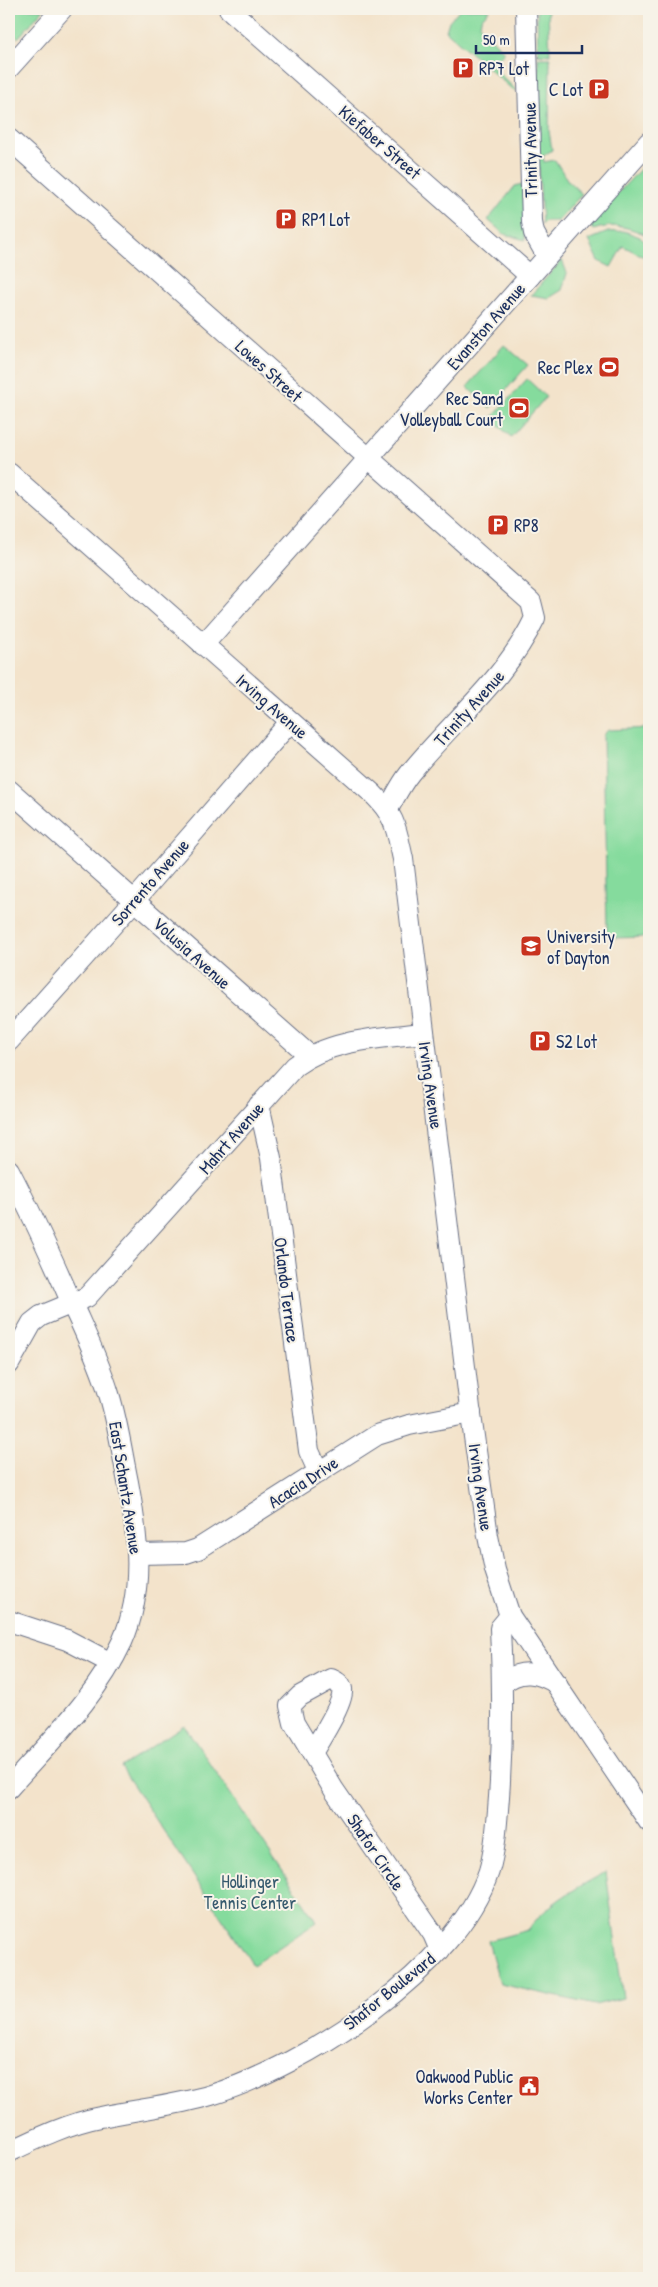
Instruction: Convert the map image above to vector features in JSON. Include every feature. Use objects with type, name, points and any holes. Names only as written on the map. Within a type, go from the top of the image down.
[{"type":"street","points":[[9,68],[62,9]]},
{"type":"street","name":"Kiefaber Street","points":[[229,9],[530,276]]},
{"type":"street","name":"Trinity Avenue","points":[[526,9],[532,222],[534,233],[547,256]]},
{"type":"street","name":"Lowes Street","points":[[9,139],[531,602]]},
{"type":"street","name":"Evanston Avenue","points":[[203,645],[649,142]]},
{"type":"street","name":"Irving Avenue","points":[[9,473],[388,809],[395,822],[403,859],[470,1413],[488,1536],[495,1570],[510,1616],[649,1822]]},
{"type":"street","name":"Trinity Avenue","points":[[388,809],[409,774],[507,665],[523,642],[535,618],[531,602]]},
{"type":"street","name":"Sorrento Avenue","points":[[9,1041],[290,722]]},
{"type":"street","name":"Volusia Avenue","points":[[9,790],[309,1055]]},
{"type":"street","name":"Mahrt Avenue","points":[[9,1364],[32,1323],[41,1316],[87,1297],[295,1066],[309,1055],[329,1046],[424,1033]]},
{"type":"street","name":"Orlando Terrace","points":[[259,1106],[271,1158],[304,1422],[309,1451],[319,1472]]},
{"type":"street","name":"East Schantz Avenue","points":[[9,1170],[72,1304],[109,1394],[131,1500],[139,1554],[138,1578],[132,1610],[123,1640],[111,1663],[90,1695],[9,1788]]},
{"type":"street","name":"Acacia Drive","points":[[139,1554],[186,1553],[198,1548],[360,1445],[386,1432],[470,1413]]},
{"type":"street","name":"Shafor Boulevard","points":[[9,2152],[63,2128],[99,2117],[178,2104],[248,2082],[292,2061],[341,2031],[394,1992],[440,1950],[471,1911],[489,1869],[498,1812],[502,1684],[500,1628],[510,1616]]},
{"type":"street","points":[[9,1621],[67,1640],[111,1663]]},
{"type":"street","points":[[502,1684],[515,1676],[534,1673],[543,1675],[558,1685]]},
{"type":"street","name":"Shafor Circle","points":[[312,1753],[340,1798],[433,1934],[440,1950]]},
{"type":"green space","points":[[9,9],[44,9],[18,38],[9,30],[9,22],[12,18],[9,14]]},
{"type":"green space","points":[[460,9],[490,9],[481,19],[480,26],[504,52],[492,66],[517,91],[513,90],[446,31],[449,21]]},
{"type":"green space","points":[[537,9],[548,9],[550,55],[538,54]]},
{"type":"green space","points":[[538,58],[550,58],[549,131],[552,150],[543,156],[544,162],[555,160],[568,181],[582,194],[558,221],[545,221],[542,224],[538,151],[540,124]]},
{"type":"green space","points":[[646,163],[649,164],[649,236],[629,228],[616,226],[594,230],[589,224]]},
{"type":"green space","points":[[522,184],[525,240],[504,234],[488,220],[515,186]]},
{"type":"green space","points":[[624,231],[640,237],[649,246],[648,259],[623,246],[611,267],[599,261],[589,240],[608,232]]},
{"type":"green space","points":[[562,260],[567,273],[562,290],[549,298],[531,295]]},
{"type":"green space","points":[[504,345],[528,365],[490,408],[467,387]]},
{"type":"green space","name":"Rec Sand Volleyball Court","points":[[527,379],[546,397],[511,437],[491,419]]},
{"type":"green space","points":[[649,728],[649,937],[613,938],[607,932],[603,735],[608,730]]},
{"type":"green space","name":"Hollinger Tennis Center","points":[[184,1725],[317,1922],[253,1965],[121,1767]]},
{"type":"green space","points":[[606,1872],[623,1998],[595,2005],[500,1984],[488,1941],[528,1930],[554,1904]]},
{"type":"place","name":"RP7 Lot","points":[[463,68]]},
{"type":"place","name":"C Lot","points":[[599,89]]},
{"type":"place","name":"RP1 Lot","points":[[286,219]]},
{"type":"place","name":"Rec Plex","points":[[609,367]]},
{"type":"place","name":"Rec Sand Volleyball Court","points":[[519,408]]},
{"type":"place","name":"RP8","points":[[498,525]]},
{"type":"place","name":"University of Dayton","points":[[531,946]]},
{"type":"place","name":"S2 Lot","points":[[540,1041]]},
{"type":"place","name":"Oakwood Public Works Center","points":[[529,2086]]}]
